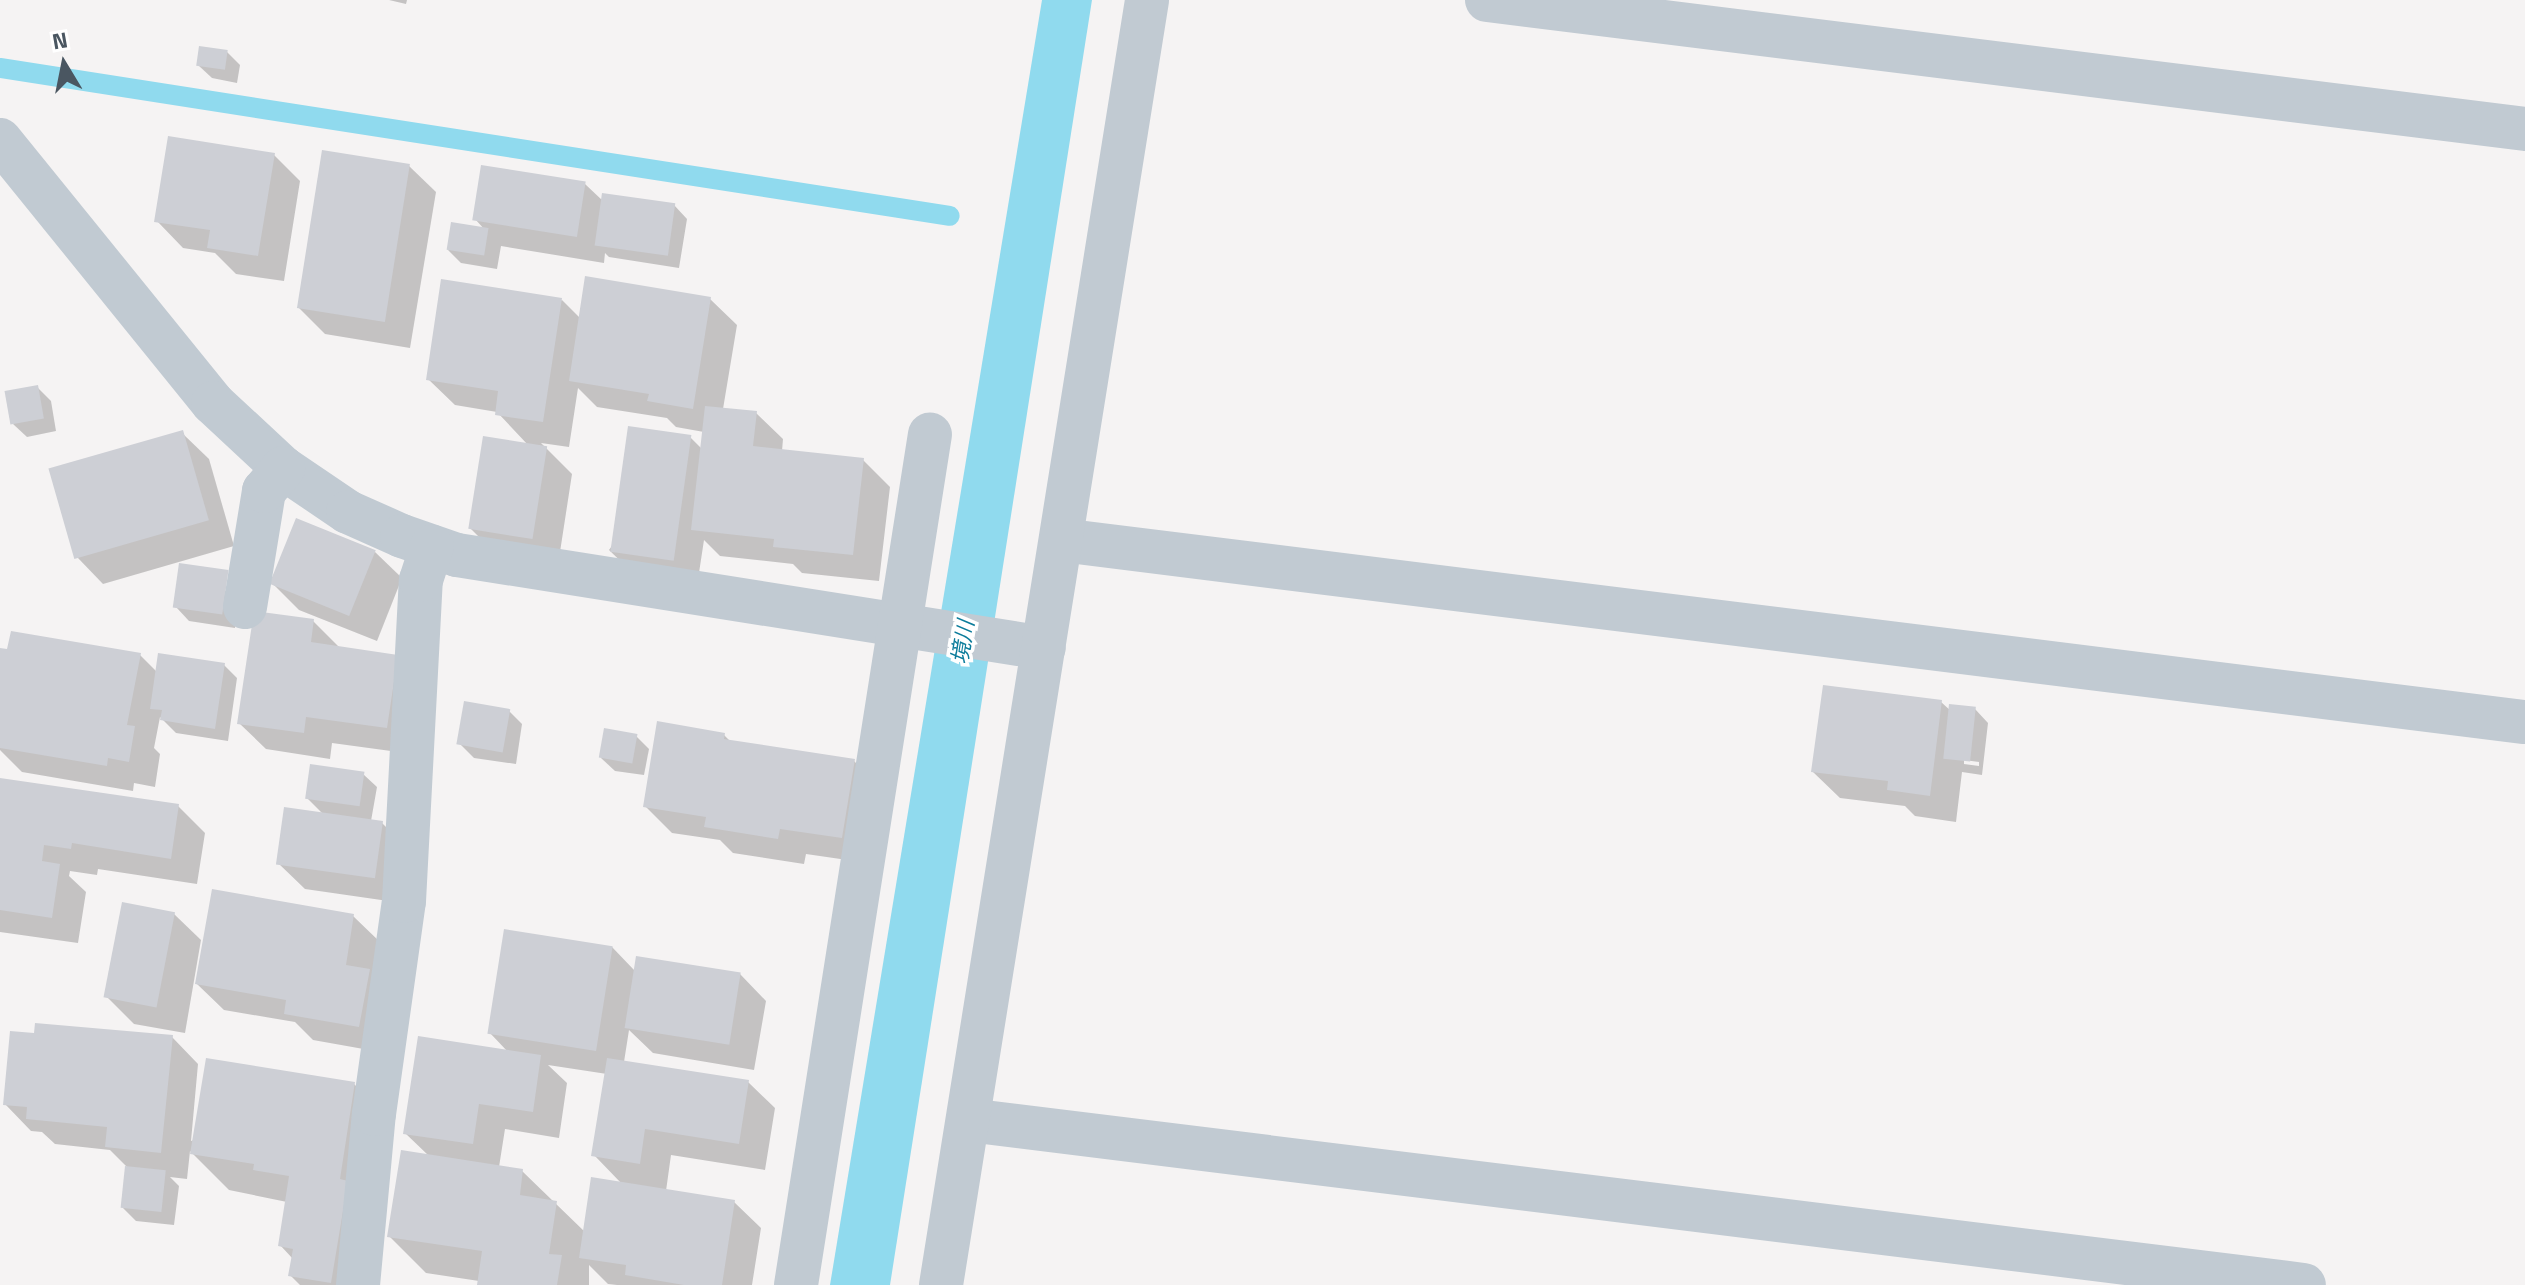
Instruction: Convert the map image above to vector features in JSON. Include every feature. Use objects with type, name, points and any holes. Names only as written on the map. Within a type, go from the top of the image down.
[{"type":"street","points":[[941,1285],[968,1120],[1024,644],[1061,540],[1147,0]]},
{"type":"street","points":[[1487,0],[2525,129]]},
{"type":"street","points":[[0,140],[213,403],[283,468],[348,512],[457,555],[1024,644]]},
{"type":"street","points":[[796,1285],[912,627],[930,434]]},
{"type":"street","points":[[245,607],[264,491],[283,468]]},
{"type":"street","points":[[1061,540],[2525,722]]},
{"type":"street","points":[[358,1285],[374,1114],[404,901],[421,580],[432,547]]},
{"type":"street","points":[[968,1120],[2304,1285]]},
{"type":"water","name":"境川","points":[[1042,0],[1092,0],[890,1285],[830,1285]]},
{"type":"building","points":[[199,46],[228,50],[225,70],[196,66]]},
{"type":"building","points":[[168,136],[275,153],[258,256],[207,248],[210,230],[154,222]]},
{"type":"building","points":[[322,150],[410,164],[385,322],[297,308]]},
{"type":"building","points":[[481,165],[586,182],[577,237],[472,220]]},
{"type":"building","points":[[602,193],[675,203],[668,256],[595,245]]},
{"type":"building","points":[[451,222],[489,228],[484,256],[447,250]]},
{"type":"building","points":[[585,276],[711,297],[693,409],[647,401],[649,394],[569,381]]},
{"type":"building","points":[[441,279],[562,298],[543,422],[495,415],[498,391],[426,380]]},
{"type":"building","points":[[38,385],[44,418],[10,424],[5,391]]},
{"type":"building","points":[[705,406],[757,411],[753,446],[864,458],[853,555],[773,547],[774,539],[691,530]]},
{"type":"building","points":[[628,426],[691,435],[674,561],[610,552]]},
{"type":"building","points":[[183,430],[209,520],[74,559],[48,469]]},
{"type":"building","points":[[483,436],[547,446],[532,539],[468,529]]},
{"type":"building","points":[[296,518],[376,550],[349,616],[269,584]]},
{"type":"building","points":[[179,563],[229,570],[222,615],[173,608]]},
{"type":"building","points":[[254,611],[314,619],[311,642],[398,655],[387,728],[306,717],[304,733],[237,724]]},
{"type":"building","points":[[11,631],[141,653],[127,725],[135,726],[129,762],[108,758],[107,766],[0,748],[0,648],[7,649]]},
{"type":"building","points":[[158,653],[225,663],[215,729],[160,720],[162,710],[150,709]]},
{"type":"building","points":[[1823,685],[1942,700],[1930,796],[1887,790],[1888,781],[1811,772]]},
{"type":"building","points":[[464,701],[510,709],[503,752],[456,744]]},
{"type":"building","points":[[1949,704],[1976,707],[1970,762],[1943,759]]},
{"type":"building","points":[[657,721],[725,733],[724,739],[855,759],[842,838],[780,829],[778,839],[704,827],[706,817],[643,807]]},
{"type":"building","points":[[604,728],[637,734],[632,763],[599,758]]},
{"type":"building","points":[[310,764],[364,772],[360,806],[305,799]]},
{"type":"building","points":[[0,778],[179,804],[171,859],[72,843],[71,849],[44,845],[42,861],[60,864],[52,918],[0,910]]},
{"type":"building","points":[[284,807],[383,821],[375,878],[276,864]]},
{"type":"building","points":[[212,889],[354,914],[346,965],[370,969],[359,1027],[284,1014],[286,1000],[195,984]]},
{"type":"building","points":[[122,902],[175,912],[156,1008],[103,997]]},
{"type":"building","points":[[504,929],[613,946],[596,1051],[487,1034]]},
{"type":"building","points":[[636,956],[741,973],[729,1045],[625,1028]]},
{"type":"building","points":[[35,1023],[173,1035],[161,1153],[105,1147],[107,1127],[26,1119],[27,1107],[3,1105],[10,1031],[34,1033]]},
{"type":"building","points":[[418,1036],[541,1055],[533,1112],[479,1104],[473,1144],[403,1134]]},
{"type":"building","points":[[206,1058],[355,1082],[340,1179],[348,1181],[331,1283],[288,1276],[293,1249],[278,1246],[289,1176],[253,1170],[254,1164],[190,1154]]},
{"type":"building","points":[[607,1058],[749,1080],[739,1144],[645,1129],[640,1164],[591,1156]]},
{"type":"building","points":[[401,1150],[523,1169],[520,1195],[557,1201],[549,1254],[562,1255],[557,1285],[477,1285],[482,1251],[387,1237]]},
{"type":"building","points":[[125,1166],[166,1170],[161,1212],[121,1208]]},
{"type":"building","points":[[591,1177],[735,1200],[722,1285],[684,1285],[625,1275],[626,1265],[579,1258]]},
{"type":"waterway","points":[[0,68],[950,216]]}]
